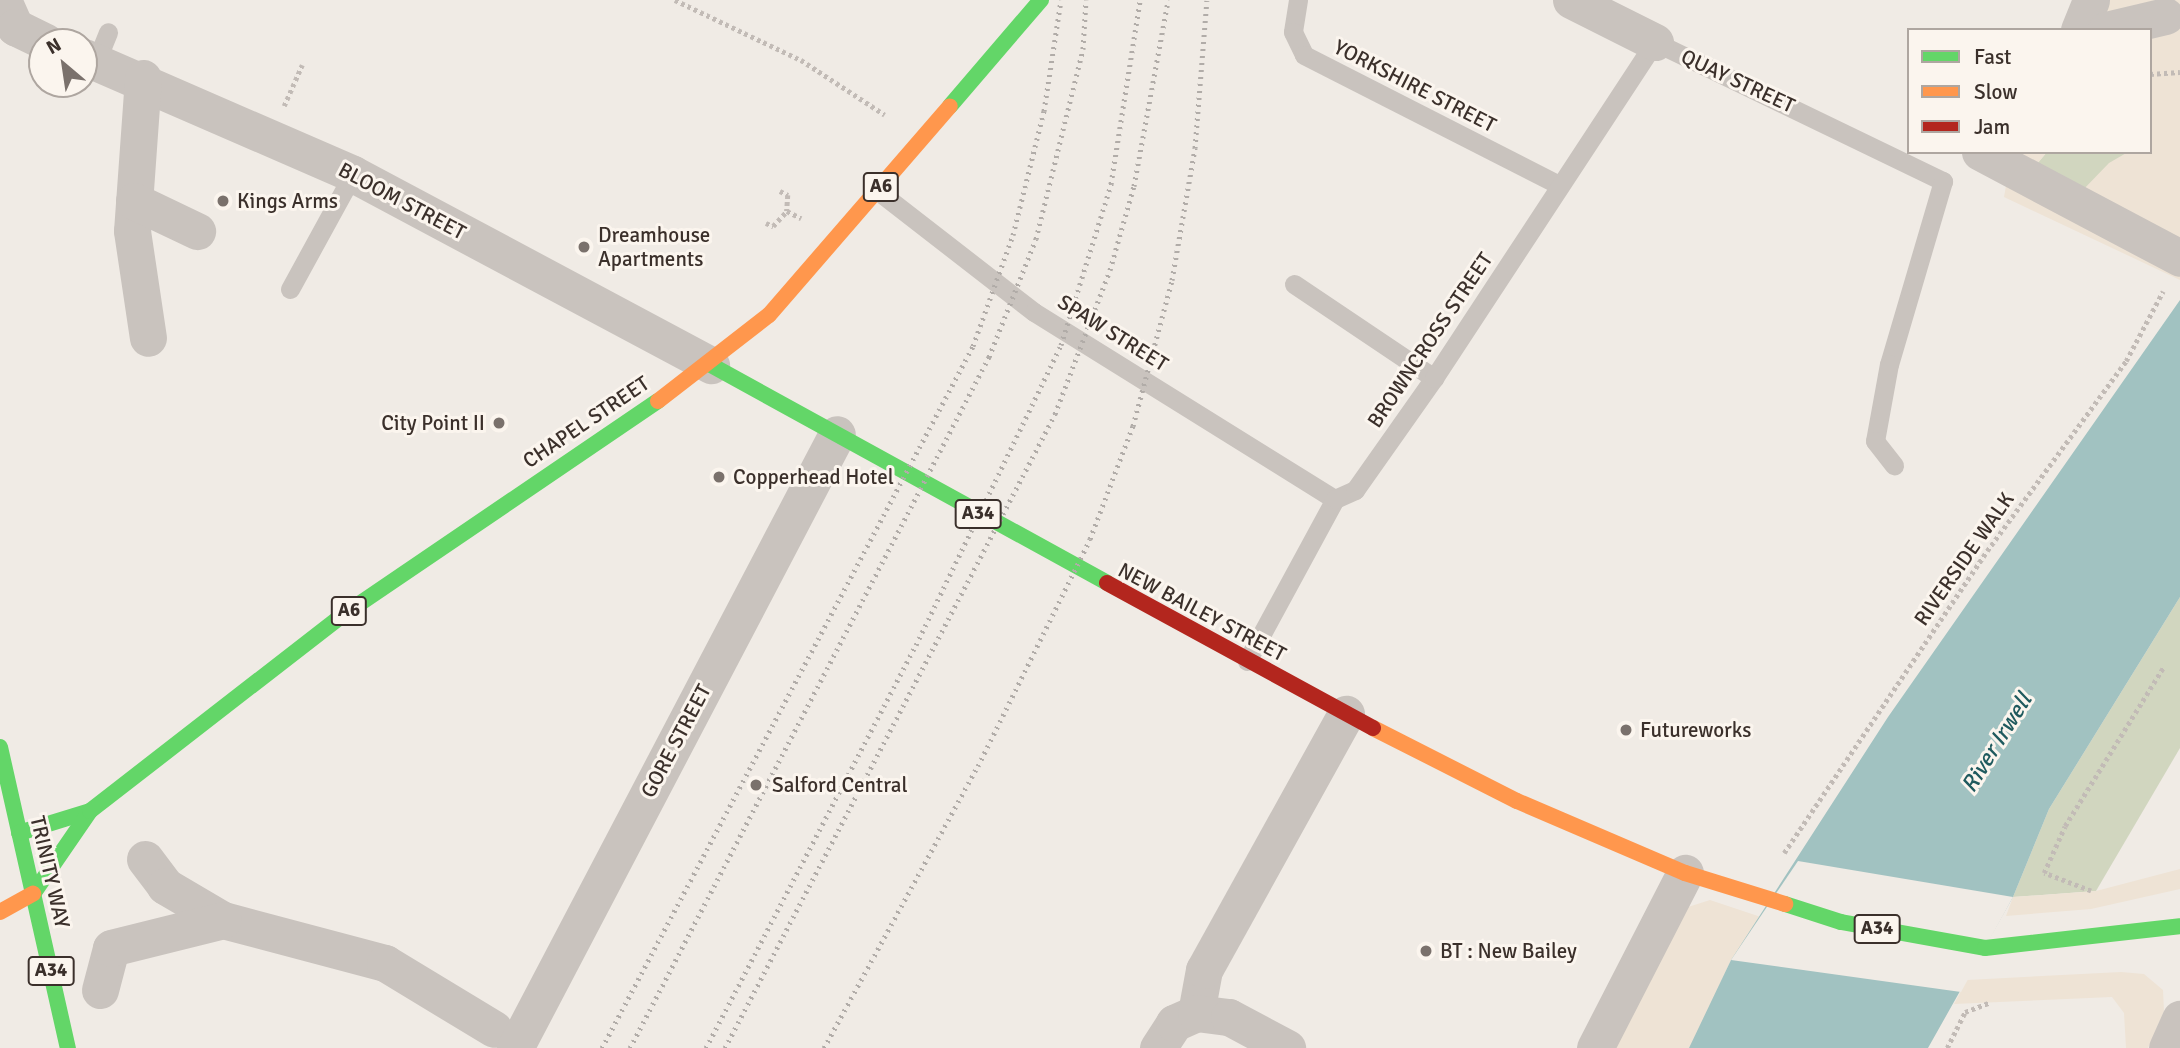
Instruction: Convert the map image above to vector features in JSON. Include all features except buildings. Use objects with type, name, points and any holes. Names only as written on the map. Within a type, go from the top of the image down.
[{"type":"main road","name":"CHAPEL STREET","points":[[0,912],[33,894],[90,811],[340,617],[711,365],[769,316],[1041,0]]},
{"type":"main road","name":"NEW BAILEY STREET","points":[[711,365],[1346,714],[1517,801],[1685,873]]},
{"type":"main road","name":"TRINITY WAY","points":[[0,747],[68,1048]]},
{"type":"main road","name":"CHAPEL STREET","points":[[0,844],[19,833],[90,811]]},
{"type":"main road","name":"A34","points":[[1685,873],[1841,922],[1985,948],[2180,926]]},
{"type":"street","name":"QUAY STREET","points":[[1571,0],[1655,42]]},
{"type":"street","points":[[2080,28],[2091,0]]},
{"type":"street","points":[[3,2],[15,27],[28,33]]},
{"type":"street","points":[[2113,28],[2163,14]]},
{"type":"street","name":"BLOOM STREET","points":[[98,51],[143,78],[353,174],[711,365]]},
{"type":"street","points":[[143,78],[132,231],[148,338]]},
{"type":"street","points":[[1988,154],[2025,163],[2174,270]]},
{"type":"street","points":[[134,201],[197,231]]},
{"type":"street","name":"GORE STREET","points":[[505,1039],[837,434]]},
{"type":"street","points":[[1196,1013],[1204,970],[1346,714]]},
{"type":"street","points":[[145,859],[165,886],[223,920],[385,963],[505,1039]]},
{"type":"street","points":[[1595,1048],[1685,873]]},
{"type":"street","points":[[100,990],[111,948],[223,920]]},
{"type":"street","points":[[1157,1048],[1174,1023],[1196,1013],[1228,1017],[1287,1048]]},
{"type":"street","points":[[2167,1048],[2180,1018]]},
{"type":"lane","name":"YORKSHIRE STREET","points":[[1298,0],[1293,32],[1304,55],[1559,185]]},
{"type":"lane","name":"BROWNCROSS STREET","points":[[1247,660],[1335,499],[1355,490],[1434,379],[1655,42]]},
{"type":"lane","name":"QUAY STREET","points":[[1655,42],[1907,161],[1943,181],[1889,364],[1875,442],[1894,465]]},
{"type":"lane","points":[[290,289],[353,174]]},
{"type":"lane","name":"SPAW STREET","points":[[877,191],[1034,312],[1335,499]]},
{"type":"lane","points":[[1294,284],[1434,379]]},
{"type":"path","points":[[675,0],[801,60],[885,115]]},
{"type":"path","points":[[270,135],[302,65]]},
{"type":"path","points":[[2152,74],[2180,72]]},
{"type":"path","points":[[766,223],[773,226],[787,211],[788,195],[780,191]]},
{"type":"path","points":[[787,211],[801,218]]},
{"type":"path","name":"RIVERSIDE WALK","points":[[1784,853],[1987,551],[2126,361],[2174,270]]},
{"type":"path","points":[[2091,891],[2044,873],[2065,826],[2163,668]]},
{"type":"path","points":[[1947,1048],[1965,1012],[1989,1003]]},
{"type":"green space","points":[[2045,154],[2126,154],[2080,193],[2031,171]]},
{"type":"green space","points":[[2180,597],[2180,748],[2096,891],[2013,897],[2049,809]]},
{"type":"shaded area","points":[[2079,0],[2180,0],[2180,280],[2004,197],[2012,154],[2045,154],[2032,170],[2080,193],[2109,163],[2125,154],[2152,154],[2152,28],[2145,28]]},
{"type":"shaded area","points":[[2180,869],[2180,889],[2091,909],[2006,916],[2013,897],[2096,891]]},
{"type":"shaded area","points":[[1710,900],[1761,917],[1731,960],[1691,1048],[1615,1048],[1685,908]]},
{"type":"shaded area","points":[[2121,972],[2144,974],[2163,990],[2164,1011],[2148,1048],[2126,1048],[2124,1013],[2112,997],[1954,1004],[1967,980]]},
{"type":"water","name":"River Irwell","points":[[2180,300],[2180,597],[2049,809],[2013,897],[1928,1048],[1689,1048],[1731,960],[1888,717]]},
{"type":"pier","points":[[1798,861],[2013,897],[1961,992],[1731,960]]},
{"type":"railway","points":[[602,1048],[973,346],[1013,235],[1044,111],[1061,0]]},
{"type":"railway","points":[[630,1048],[989,357],[1036,239],[1083,49],[1086,0]]},
{"type":"railway","points":[[706,1048],[916,645],[1061,345],[1111,184],[1140,0]]},
{"type":"railway","points":[[725,1048],[1055,414],[1110,270],[1134,186],[1168,0]]},
{"type":"railway","points":[[824,1048],[978,766],[1090,539],[1133,426],[1172,280],[1195,148],[1207,0]]},
{"type":"traffic: fast","points":[[950,106],[1041,0]]},
{"type":"traffic: fast","points":[[711,365],[1107,583]]},
{"type":"traffic: fast","points":[[33,894],[90,811],[340,617],[658,401]]},
{"type":"traffic: fast","points":[[0,747],[68,1048]]},
{"type":"traffic: fast","points":[[19,833],[90,811]]},
{"type":"traffic: fast","points":[[1785,904],[1841,922],[1985,948],[2180,926]]},
{"type":"traffic: slow","points":[[658,401],[769,315],[950,106]]},
{"type":"traffic: slow","points":[[1373,728],[1517,801],[1685,873],[1785,904]]},
{"type":"traffic: slow","points":[[0,912],[33,894]]},
{"type":"traffic: jam","points":[[1107,583],[1373,728]]},
{"type":"place","name":"Kings Arms","points":[[223,201]]},
{"type":"place","name":"Dreamhouse Apartments","points":[[584,247]]},
{"type":"place","name":"City Point II","points":[[499,423]]},
{"type":"place","name":"Copperhead Hotel","points":[[719,477]]},
{"type":"place","name":"Futureworks","points":[[1626,730]]},
{"type":"place","name":"Salford Central","points":[[756,785]]},
{"type":"place","name":"BT : New Bailey","points":[[1426,951]]}]
